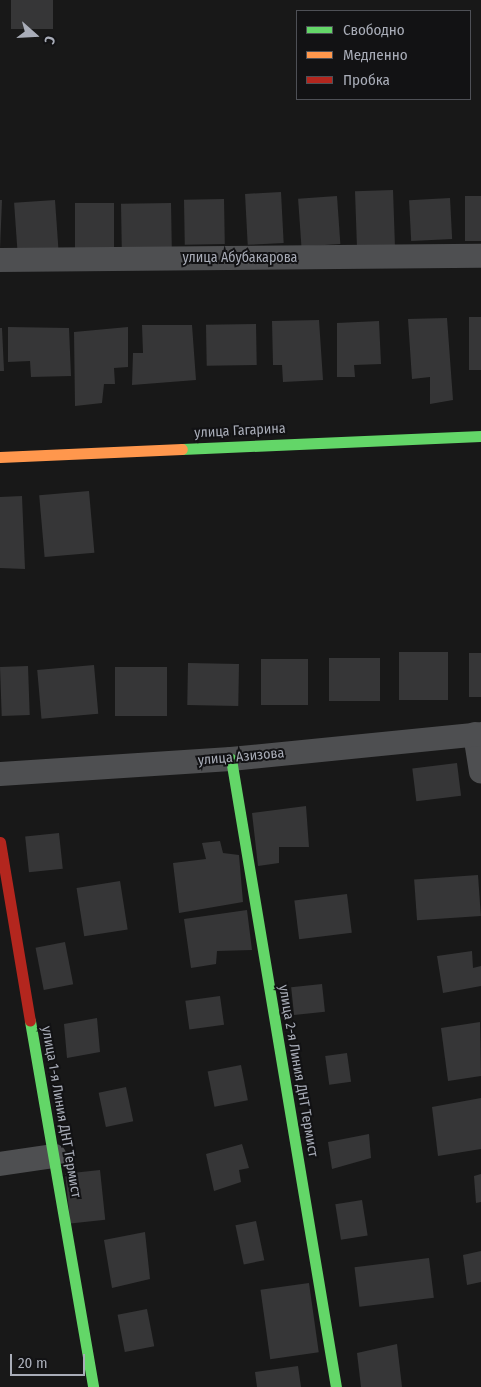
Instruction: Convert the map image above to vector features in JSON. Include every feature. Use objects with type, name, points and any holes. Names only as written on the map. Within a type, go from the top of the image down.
[{"type":"street","name":"улица Абубакарова","points":[[0,260],[481,256]]},
{"type":"street","name":"улица Гагарина","points":[[0,457],[481,436]]},
{"type":"street","name":"улица Азизова","points":[[0,774],[231,759],[478,734]]},
{"type":"street","points":[[478,734],[481,772]]},
{"type":"street","name":"улица 2-я Линия ДНТ Термист","points":[[231,759],[336,1387]]},
{"type":"street","name":"улица 1-я Линия ДНТ Термист","points":[[0,842],[93,1387]]},
{"type":"street","points":[[0,1164],[54,1156]]},
{"type":"building","points":[[11,0],[53,0],[53,29],[11,29]]},
{"type":"building","points":[[393,190],[395,245],[357,246],[355,191]]},
{"type":"building","points":[[281,192],[284,243],[248,245],[245,194]]},
{"type":"building","points":[[337,196],[340,244],[301,247],[298,199]]},
{"type":"building","points":[[465,196],[481,196],[481,241],[465,241]]},
{"type":"building","points":[[450,198],[452,239],[411,241],[409,200]]},
{"type":"building","points":[[224,199],[225,244],[185,245],[184,200]]},
{"type":"building","points":[[0,200],[2,200],[0,249]]},
{"type":"building","points":[[55,200],[58,248],[17,251],[14,203]]},
{"type":"building","points":[[75,203],[114,203],[114,248],[75,248]]},
{"type":"building","points":[[171,203],[172,248],[122,249],[121,204]]},
{"type":"building","points":[[469,317],[481,317],[481,370],[469,370]]},
{"type":"building","points":[[447,318],[453,400],[430,404],[430,377],[412,379],[408,319]]},
{"type":"building","points":[[319,320],[323,380],[283,382],[282,365],[273,365],[272,321]]},
{"type":"building","points":[[379,321],[381,364],[354,365],[355,377],[337,377],[337,323]]},
{"type":"building","points":[[256,324],[257,365],[207,366],[206,325]]},
{"type":"building","points":[[142,325],[192,325],[196,380],[132,385],[133,353],[143,353]]},
{"type":"building","points":[[8,327],[69,328],[71,376],[31,377],[30,361],[8,362]]},
{"type":"building","points":[[128,327],[128,367],[114,368],[115,384],[104,384],[102,403],[75,406],[74,332]]},
{"type":"building","points":[[0,328],[2,328],[4,371],[0,371]]},
{"type":"building","points":[[89,491],[94,553],[45,557],[39,495]]},
{"type":"building","points":[[22,496],[25,569],[0,568],[0,497]]},
{"type":"building","points":[[399,652],[448,652],[448,700],[399,700]]},
{"type":"building","points":[[469,653],[481,653],[481,697],[469,697]]},
{"type":"building","points":[[329,658],[380,658],[380,701],[329,701]]},
{"type":"building","points":[[261,659],[308,659],[308,705],[261,705]]},
{"type":"building","points":[[188,663],[239,664],[238,706],[187,705]]},
{"type":"building","points":[[94,665],[98,714],[41,719],[37,670]]},
{"type":"building","points":[[28,666],[30,715],[2,716],[0,667]]},
{"type":"building","points":[[115,667],[167,667],[167,716],[115,716]]},
{"type":"building","points":[[457,763],[461,796],[416,801],[412,768]]},
{"type":"building","points":[[306,806],[309,847],[279,847],[279,863],[258,866],[252,813]]},
{"type":"building","points":[[59,833],[63,869],[29,872],[25,837]]},
{"type":"building","points":[[220,841],[223,853],[239,855],[243,902],[179,913],[173,863],[206,859],[202,843]]},
{"type":"building","points":[[478,875],[481,916],[417,920],[414,879]]},
{"type":"building","points":[[120,881],[128,929],[84,936],[77,888]]},
{"type":"building","points":[[347,894],[352,933],[299,939],[294,900]]},
{"type":"building","points":[[247,910],[252,950],[217,951],[216,964],[191,968],[184,919]]},
{"type":"building","points":[[65,942],[73,984],[44,990],[36,948]]},
{"type":"building","points":[[472,951],[473,968],[481,966],[481,986],[443,993],[437,956]]},
{"type":"building","points":[[322,984],[325,1012],[294,1015],[291,987]]},
{"type":"building","points":[[220,996],[224,1025],[189,1030],[185,1001]]},
{"type":"building","points":[[97,1018],[100,1052],[67,1058],[64,1024]]},
{"type":"building","points":[[480,1022],[481,1076],[448,1081],[441,1028]]},
{"type":"building","points":[[347,1053],[351,1082],[329,1085],[325,1056]]},
{"type":"building","points":[[241,1065],[248,1100],[214,1107],[208,1071]]},
{"type":"building","points":[[126,1087],[133,1121],[106,1127],[99,1093]]},
{"type":"building","points":[[481,1098],[481,1149],[438,1156],[432,1107]]},
{"type":"building","points":[[369,1134],[371,1158],[332,1169],[328,1142]]},
{"type":"building","points":[[242,1144],[249,1168],[239,1170],[241,1182],[214,1191],[206,1154]]},
{"type":"building","points":[[100,1170],[105,1220],[70,1223],[65,1174]]},
{"type":"building","points":[[481,1174],[481,1202],[476,1203],[474,1176]]},
{"type":"building","points":[[362,1200],[368,1236],[341,1240],[335,1204]]},
{"type":"building","points":[[256,1221],[264,1260],[244,1264],[235,1225]]},
{"type":"building","points":[[145,1232],[150,1279],[112,1288],[104,1240]]},
{"type":"building","points":[[481,1251],[481,1282],[467,1285],[463,1255]]},
{"type":"building","points":[[429,1258],[434,1298],[359,1307],[355,1267]]},
{"type":"building","points":[[309,1283],[319,1352],[270,1359],[260,1290]]},
{"type":"building","points":[[147,1309],[154,1346],[125,1352],[118,1315]]},
{"type":"building","points":[[397,1344],[402,1387],[361,1387],[357,1353]]},
{"type":"building","points":[[298,1366],[301,1387],[257,1387],[255,1372]]},
{"type":"traffic: fast","points":[[182,449],[481,436]]},
{"type":"traffic: fast","points":[[231,759],[336,1387]]},
{"type":"traffic: fast","points":[[30,1021],[93,1387]]},
{"type":"traffic: slow","points":[[0,457],[182,449]]},
{"type":"traffic: jam","points":[[0,842],[30,1021]]}]
